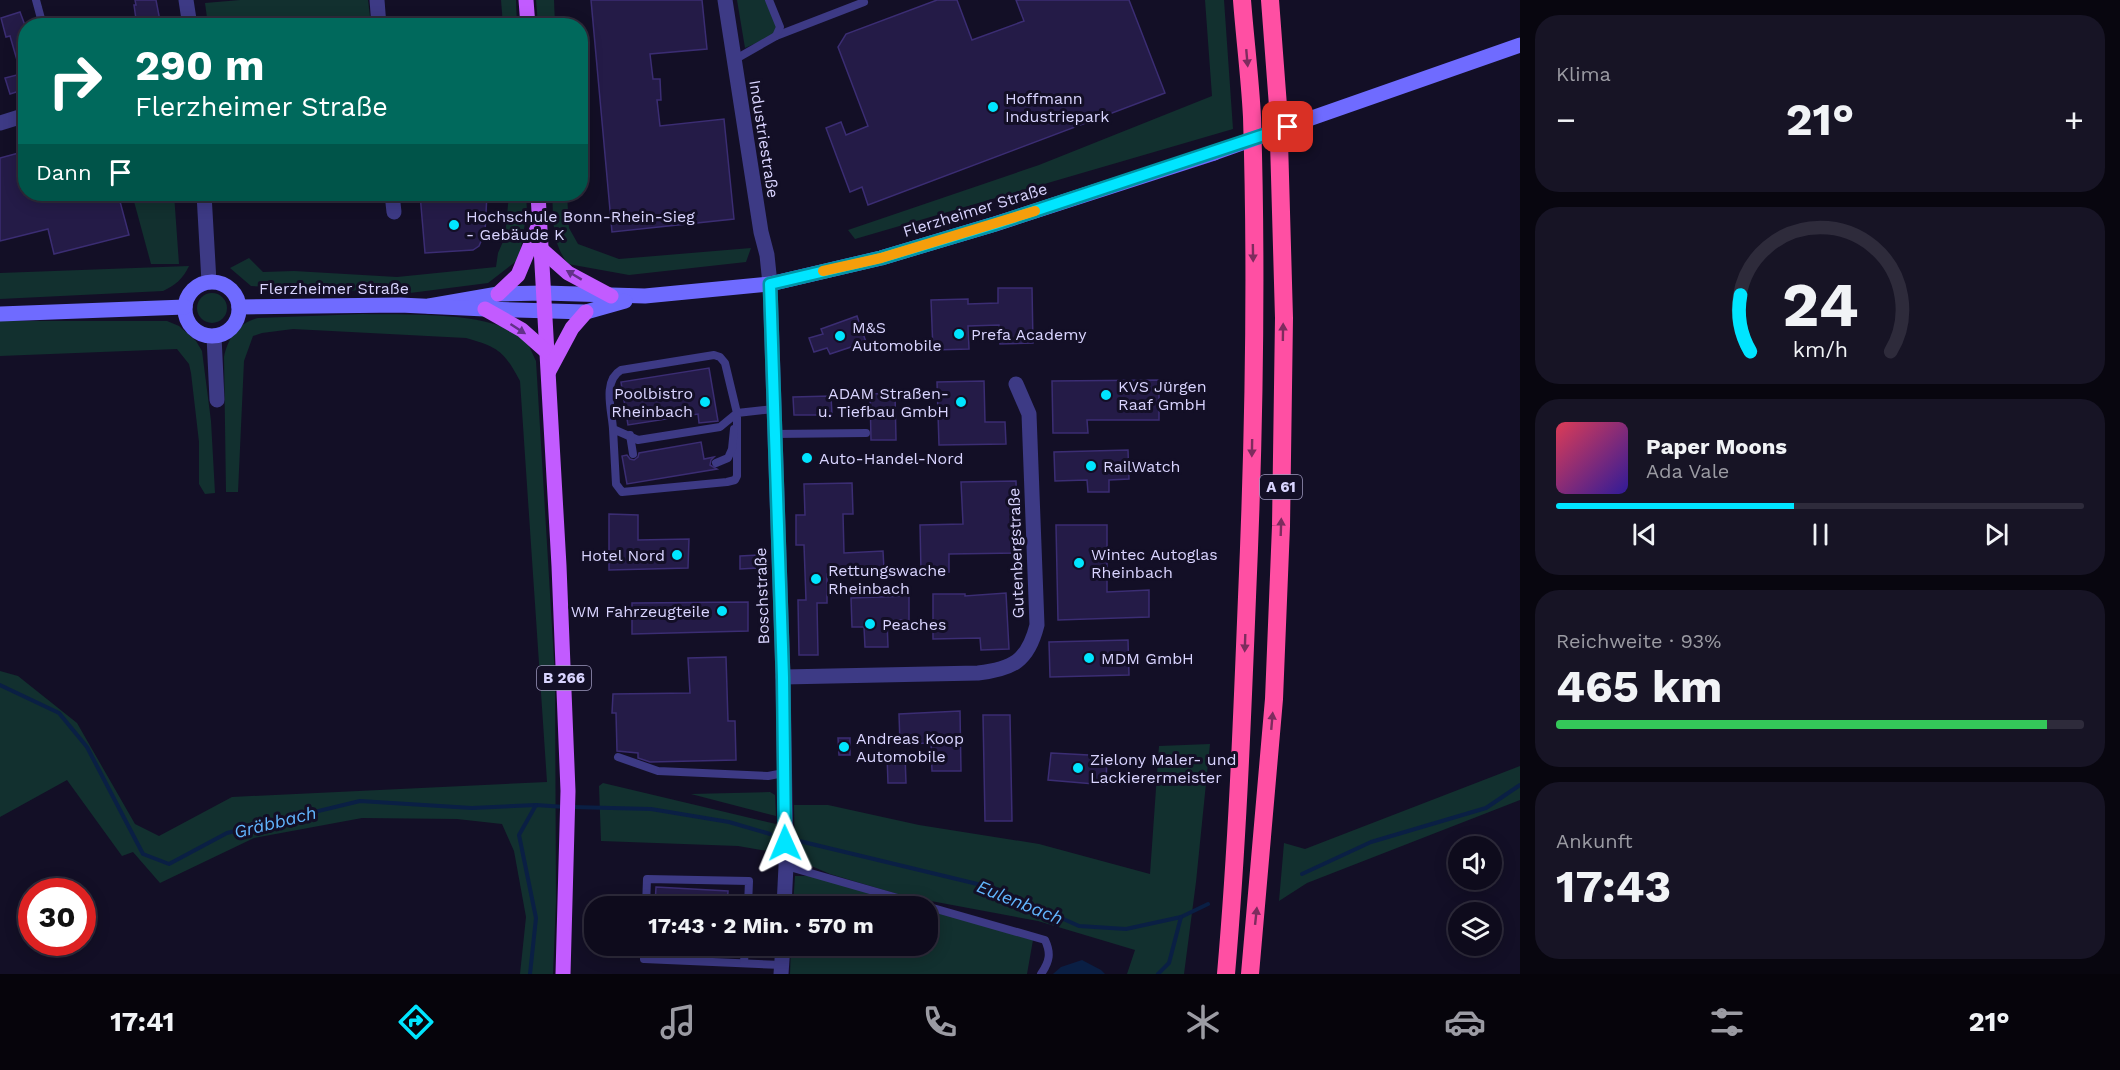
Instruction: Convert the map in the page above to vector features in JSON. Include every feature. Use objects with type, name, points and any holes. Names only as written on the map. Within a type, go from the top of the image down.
[{"type":"highway","name":"A 61","points":[[1226,974],[1234,885],[1243,697],[1254,329],[1252,115],[1242,0]]},
{"type":"highway","name":"A 61","points":[[1250,974],[1274,699],[1281,526],[1284,318],[1278,106],[1270,0]]},
{"type":"main road","points":[[526,0],[527,18]]},
{"type":"main road","name":"Flerzheimer Straße","points":[[429,306],[498,294],[645,296],[770,284],[881,258],[995,224],[1214,153],[1520,45]]},
{"type":"main road","name":"B 266","points":[[538,201],[549,371],[568,791],[563,974]]},
{"type":"main road","points":[[498,294],[518,275],[540,224]]},
{"type":"main road","points":[[541,249],[568,273],[611,296]]},
{"type":"main road","points":[[209,282],[192,290],[185,307],[190,324],[197,331],[214,336]]},
{"type":"main road","name":"Flerzheimer Straße","points":[[209,282],[226,285],[232,291],[239,307],[238,315],[229,329],[214,336]]},
{"type":"main road","name":"Flerzheimer Straße","points":[[239,307],[429,306],[586,312],[645,296]]},
{"type":"main road","points":[[0,314],[185,307]]},
{"type":"main road","points":[[485,309],[522,330],[548,353]]},
{"type":"main road","points":[[549,371],[572,328],[586,312]]},
{"type":"street","points":[[186,0],[189,18]]},
{"type":"street","points":[[377,0],[378,18]]},
{"type":"street","name":"Industriestraße","points":[[725,0],[770,284]]},
{"type":"street","points":[[0,123],[18,117]]},
{"type":"street","points":[[204,201],[209,282]]},
{"type":"street","points":[[392,201],[393,212]]},
{"type":"street","name":"Boschstraße","points":[[770,284],[783,677],[784,896]]},
{"type":"street","points":[[214,336],[216,400]]},
{"type":"street","name":"Gutenbergstraße","points":[[783,677],[978,673],[1011,667],[1025,654],[1034,638],[1037,625],[1029,414],[1016,384]]},
{"type":"lane","points":[[36,0],[41,18]]},
{"type":"lane","points":[[769,0],[780,27],[776,36]]},
{"type":"lane","points":[[734,60],[776,36],[864,2]]},
{"type":"lane","points":[[714,355],[720,357],[725,363],[737,413],[737,476],[735,480],[726,482],[622,492],[616,484],[613,429],[609,383],[614,374],[621,370],[714,355]]},
{"type":"lane","points":[[613,429],[630,435],[638,441],[720,427],[737,413],[774,409]]},
{"type":"lane","points":[[716,463],[728,458],[732,449],[737,413]]},
{"type":"lane","points":[[774,434],[866,433]]},
{"type":"lane","points":[[630,435],[633,454]]},
{"type":"lane","points":[[618,758],[658,771],[768,776],[784,773]]},
{"type":"lane","points":[[786,866],[1045,940],[1050,950],[1048,964],[1041,974]]},
{"type":"lane","points":[[646,896],[647,879],[749,881],[748,896]]},
{"type":"lane","points":[[644,956],[644,959],[744,963],[782,969]]},
{"type":"lane","points":[[744,963],[745,956]]},
{"type":"green space","points":[[240,0],[368,0],[370,18],[207,18],[205,3]]},
{"type":"green space","points":[[501,0],[516,0],[517,18],[502,18]]},
{"type":"green space","points":[[536,0],[554,0],[555,18],[537,18]]},
{"type":"green space","points":[[737,0],[765,0],[777,25],[774,35],[745,48]]},
{"type":"green space","points":[[1205,0],[1224,0],[1233,129],[855,239],[848,230],[1039,165],[1212,96]]},
{"type":"green space","points":[[134,201],[174,201],[179,264],[151,264]]},
{"type":"green space","points":[[508,201],[526,201],[527,211],[519,259],[488,283],[410,293],[251,286],[230,268],[249,258],[263,272],[294,271],[397,277],[496,267],[498,253],[505,237]]},
{"type":"green space","points":[[552,201],[567,201],[569,228],[578,244],[619,259],[751,248],[746,262],[629,275],[568,264],[556,239]]},
{"type":"green space","points":[[189,266],[178,281],[163,291],[0,299],[0,273]]},
{"type":"green space","points":[[212,293],[223,297],[227,308],[223,319],[212,323],[201,319],[197,308],[201,297]]},
{"type":"green space","points":[[363,314],[446,316],[489,323],[522,337],[536,361],[555,677],[556,901],[553,974],[520,974],[526,917],[514,851],[502,824],[457,819],[362,818],[254,838],[160,883],[133,852],[122,856],[67,780],[0,817],[0,671],[18,676],[77,723],[135,824],[159,836],[232,797],[547,782],[520,381],[499,352],[486,344],[466,338],[293,329],[253,336],[244,361],[238,492],[226,492],[224,357],[235,332],[251,320],[258,318]]},
{"type":"green space","points":[[0,321],[167,321],[179,326],[196,341],[202,351],[211,421],[215,493],[205,494],[199,484],[199,442],[191,373],[189,364],[177,349],[0,356]]},
{"type":"green space","points":[[1210,744],[1184,974],[1127,974],[1135,950],[1038,921],[938,902],[938,896],[904,896],[830,874],[795,859],[794,805],[828,805],[919,825],[1039,844],[1150,874],[1159,746]]},
{"type":"green space","points":[[1520,766],[1520,800],[1307,883],[1279,901],[1284,843],[1305,849]]},
{"type":"green space","points":[[603,783],[776,824],[777,845],[773,852],[738,846],[601,841],[599,786]]},
{"type":"green space","points":[[770,792],[775,795],[776,816],[691,794]]},
{"type":"green space","points":[[795,876],[813,876],[882,896],[794,896]]},
{"type":"green space","points":[[938,912],[1033,940],[1027,974],[790,974],[791,956],[938,956]]},
{"type":"water","points":[[1082,960],[1105,974],[1053,974],[1061,967]]},
{"type":"building","points":[[135,0],[156,0],[159,18],[136,18],[134,5],[136,5]]},
{"type":"building","points":[[591,0],[702,0],[707,49],[650,54],[653,79],[660,79],[661,100],[657,100],[660,126],[724,119],[734,219],[612,232]]},
{"type":"building","name":"Hoffmann Industriepark","points":[[937,0],[957,0],[972,40],[1024,21],[1016,0],[1129,0],[1165,93],[868,205],[862,187],[850,192],[826,128],[841,122],[846,135],[868,126],[838,47],[846,34]]},
{"type":"building","points":[[20,12],[22,18],[18,18],[18,64],[10,36],[6,37],[1,18]]},
{"type":"building","points":[[18,75],[18,92],[10,94],[5,78]]},
{"type":"building","points":[[18,153],[18,201],[120,201],[129,235],[54,254],[48,229],[0,241],[0,158]]},
{"type":"building","name":"Hochschule Bonn-Rhein-Sieg - Gebäude K","points":[[421,201],[487,201],[485,232],[479,246],[473,250],[425,253]]},
{"type":"building","points":[[998,288],[1032,288],[1033,343],[1000,344],[999,325],[968,326],[969,349],[933,350],[931,300],[968,299],[968,304],[998,303]]},
{"type":"building","name":"M&S Automobile","points":[[857,316],[866,342],[830,354],[827,348],[814,352],[809,338],[823,334],[821,329]]},
{"type":"building","points":[[709,368],[718,421],[699,423],[698,414],[628,425],[621,382]]},
{"type":"building","name":"KVS Jürgen Raaf GmbH","points":[[1159,380],[1159,420],[1087,420],[1088,433],[1053,433],[1052,381]]},
{"type":"building","name":"ADAM Straßen- u. Tiefbau GmbH","points":[[984,381],[985,422],[1005,422],[1006,444],[939,445],[937,382]]},
{"type":"building","points":[[895,393],[896,440],[871,440],[870,394]]},
{"type":"building","points":[[831,396],[832,415],[794,415],[793,397]]},
{"type":"building","points":[[701,442],[704,459],[714,457],[710,465],[717,469],[627,484],[622,456],[627,455],[634,460],[639,453]]},
{"type":"building","name":"RailWatch","points":[[1128,450],[1129,479],[1109,480],[1109,492],[1088,492],[1087,480],[1055,481],[1054,452]]},
{"type":"building","points":[[1016,481],[1018,553],[949,554],[949,572],[921,572],[920,525],[963,524],[961,482]]},
{"type":"building","points":[[852,483],[853,514],[843,514],[844,553],[883,551],[884,569],[855,569],[855,573],[827,574],[827,603],[817,603],[818,655],[799,655],[798,600],[806,600],[804,545],[796,545],[796,515],[805,515],[804,484]]},
{"type":"building","points":[[609,514],[638,515],[638,540],[689,539],[688,568],[609,570]]},
{"type":"building","points":[[1056,525],[1107,525],[1107,592],[1149,590],[1149,617],[1058,620]]},
{"type":"building","points":[[758,555],[758,568],[740,569],[740,556]]},
{"type":"building","points":[[1006,593],[1009,649],[981,650],[980,638],[933,639],[933,594],[965,594],[965,596]]},
{"type":"building","name":"Peaches","points":[[909,596],[909,620],[887,620],[888,647],[865,647],[864,627],[852,627],[851,598]]},
{"type":"building","points":[[748,602],[748,631],[632,634],[632,603]]},
{"type":"building","name":"MDM GmbH","points":[[1128,640],[1129,675],[1050,677],[1049,642]]},
{"type":"building","points":[[726,657],[728,721],[735,721],[736,760],[650,762],[638,758],[638,753],[617,751],[616,713],[612,713],[613,694],[690,693],[688,658]]},
{"type":"building","points":[[960,711],[961,771],[932,771],[931,743],[900,744],[899,714]]},
{"type":"building","points":[[983,715],[1010,715],[1012,821],[985,821]]},
{"type":"building","name":"Andreas Koop Automobile","points":[[838,738],[850,738],[850,755],[839,755]]},
{"type":"building","name":"Zielony Maler- und Lackierermeister","points":[[1051,753],[1107,756],[1106,785],[1048,780]]},
{"type":"building","points":[[887,755],[905,755],[906,783],[888,783]]},
{"type":"building","points":[[656,887],[728,891],[728,896],[656,896]]},
{"type":"waterway","name":"Gräbbach","points":[[0,685],[59,713],[87,747],[143,854],[169,864],[227,833],[360,801],[472,808],[536,805],[565,807]]},
{"type":"waterway","name":"Eulenbach","points":[[1302,874],[1371,842],[1486,808],[1520,785]]},
{"type":"waterway","name":"Eulenbach","points":[[530,974],[536,918],[519,835],[536,805]]},
{"type":"waterway","name":"Eulenbach","points":[[572,807],[651,809],[729,822],[770,834]]},
{"type":"waterway","name":"Eulenbach","points":[[795,840],[994,888],[1079,926],[1126,929],[1181,917],[1208,904]]},
{"type":"waterway","points":[[1158,974],[1169,963],[1181,917]]},
{"type":"slow traffic","points":[[823,271],[881,258],[1035,211]]},
{"type":"place","name":"Hoffmann Industriepark","points":[[993,107]]},
{"type":"place","name":"Hochschule Bonn-Rhein-Sieg - Gebäude K","points":[[454,225]]},
{"type":"place","name":"Prefa Academy","points":[[959,334]]},
{"type":"place","name":"M&S Automobile","points":[[840,336]]},
{"type":"place","name":"KVS Jürgen Raaf GmbH","points":[[1106,395]]},
{"type":"place","name":"Poolbistro Rheinbach","points":[[705,402]]},
{"type":"place","name":"ADAM Straßen- u. Tiefbau GmbH","points":[[961,402]]},
{"type":"place","name":"Auto-Handel-Nord","points":[[807,458]]},
{"type":"place","name":"RailWatch","points":[[1091,466]]},
{"type":"place","name":"Hotel Nord","points":[[677,555]]},
{"type":"place","name":"Wintec Autoglas Rheinbach","points":[[1079,563]]},
{"type":"place","name":"Rettungswache Rheinbach","points":[[816,579]]},
{"type":"place","name":"WM Fahrzeugteile","points":[[722,611]]},
{"type":"place","name":"Peaches","points":[[870,624]]},
{"type":"place","name":"MDM GmbH","points":[[1089,658]]},
{"type":"place","name":"Andreas Koop Automobile","points":[[844,747]]},
{"type":"place","name":"Zielony Maler- und Lackierermeister","points":[[1078,768]]},
{"type":"route","points":[[785,843],[783,677],[770,284],[881,258],[995,224],[1288,127]]}]
